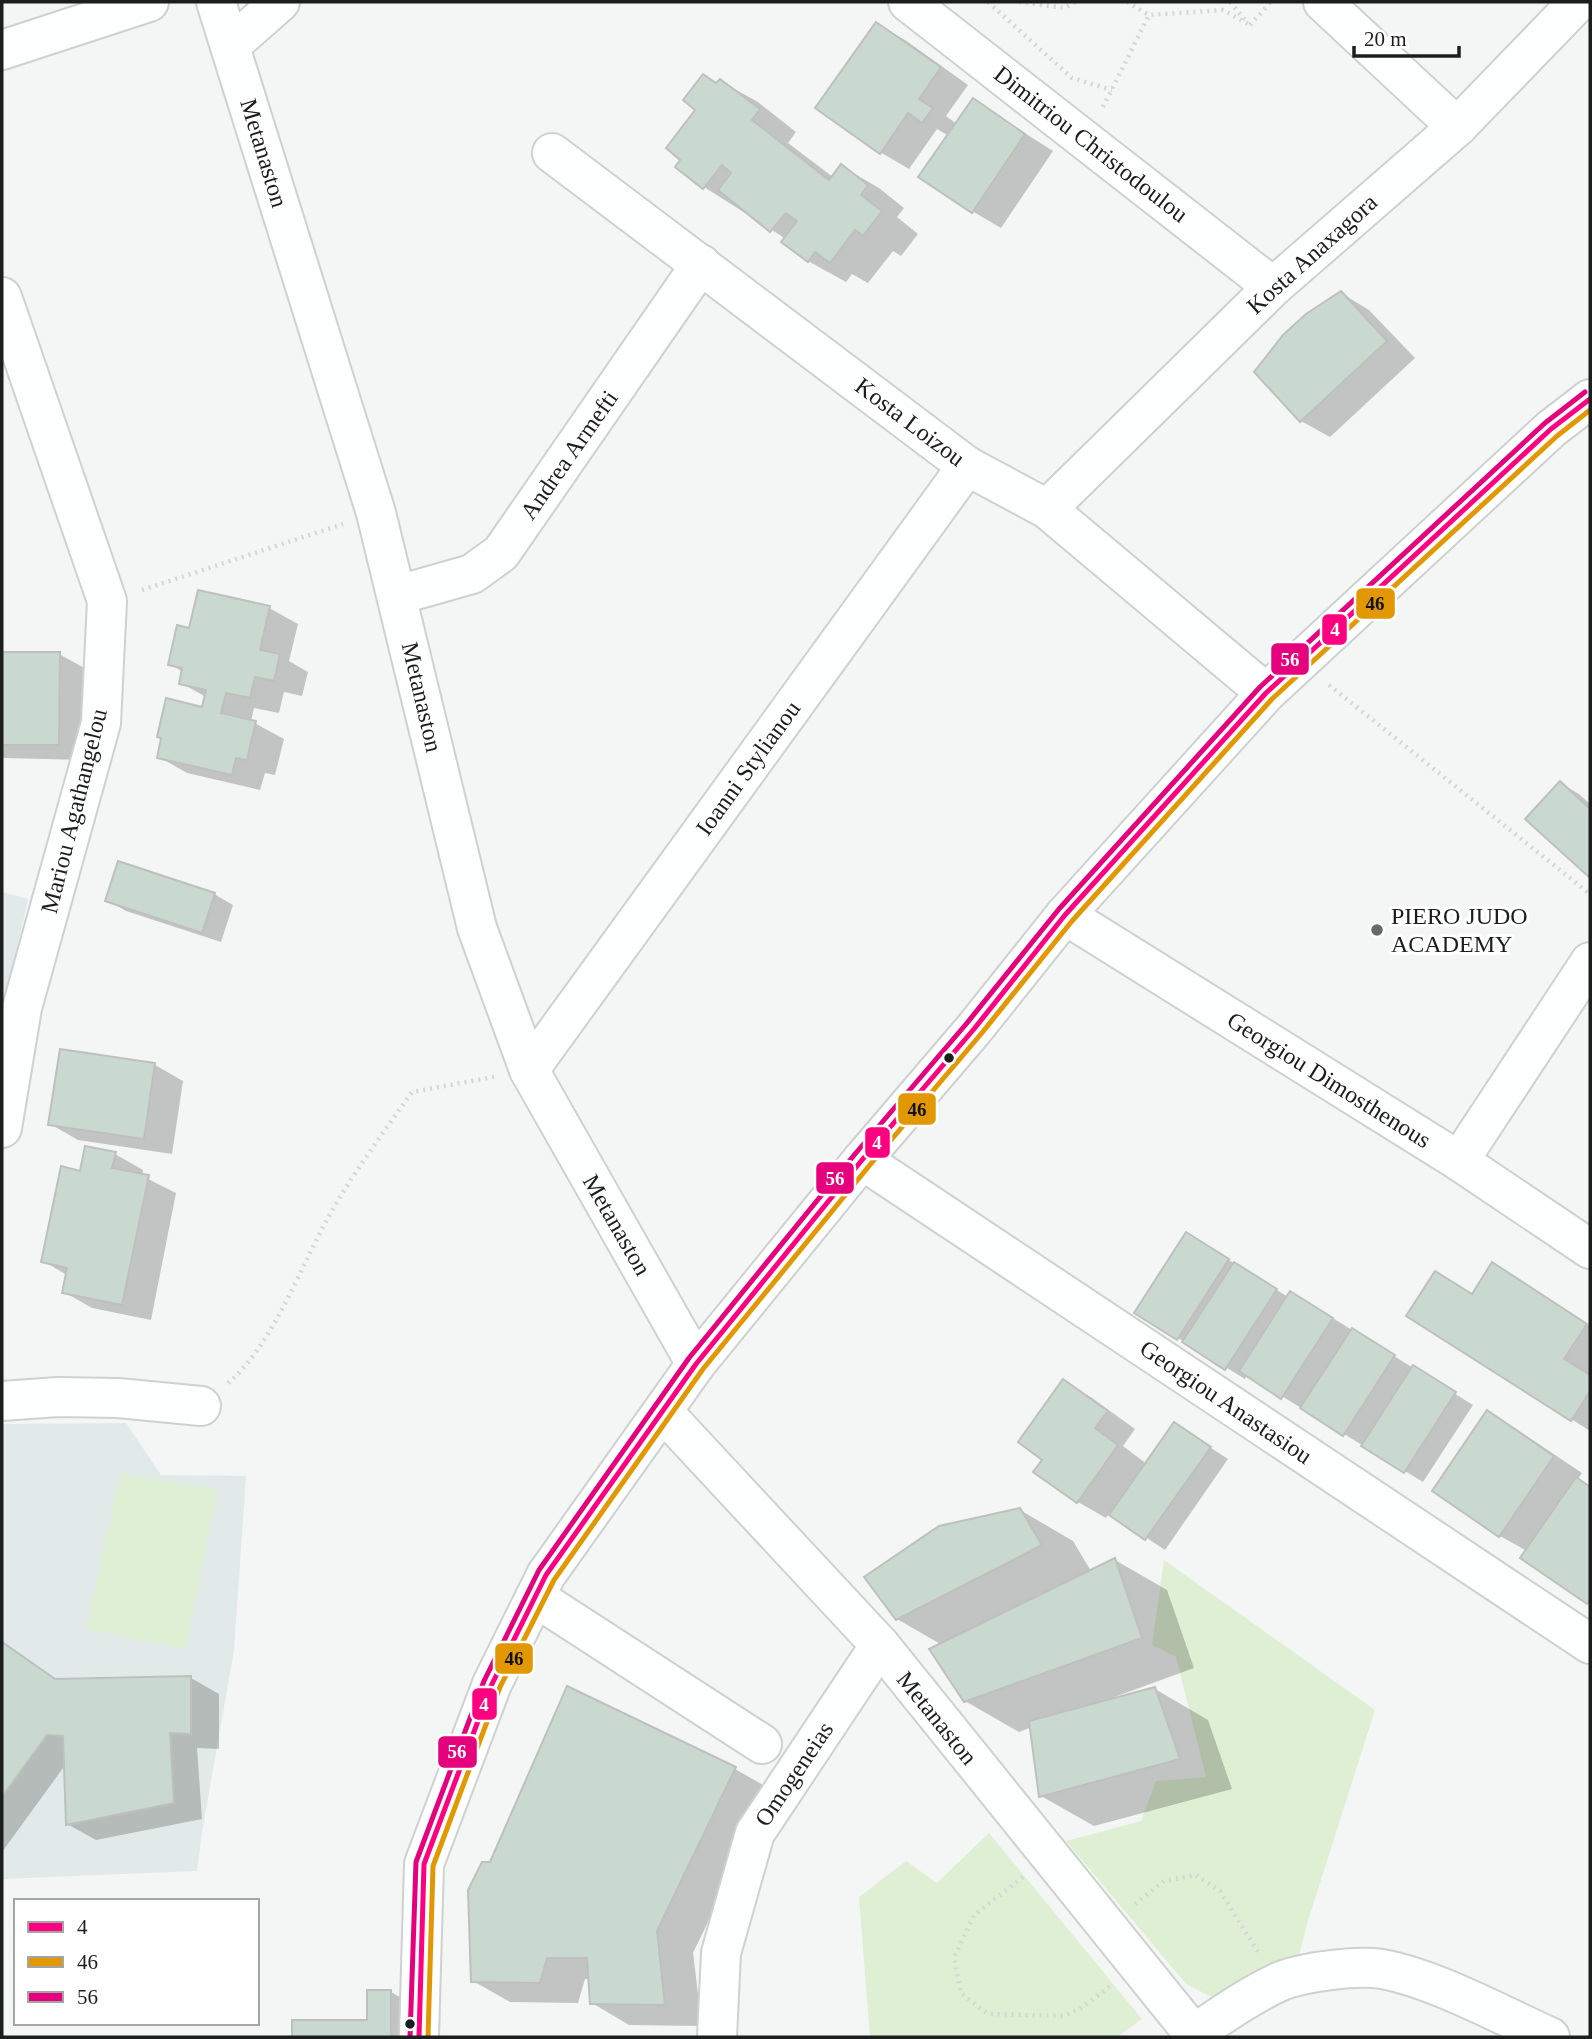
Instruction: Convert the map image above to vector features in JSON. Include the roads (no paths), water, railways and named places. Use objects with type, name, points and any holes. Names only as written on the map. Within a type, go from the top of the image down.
[{"type":"street","points":[[2,50],[149,2]]},
{"type":"street","name":"Metanaston","points":[[216,2],[376,513],[477,929],[529,1070],[696,1364]]},
{"type":"street","points":[[230,46],[280,2]]},
{"type":"street","name":"Dimitriou Christodoulou","points":[[908,2],[1273,287]]},
{"type":"street","points":[[1324,2],[1457,127]]},
{"type":"street","name":"Kosta Anaxagora","points":[[1048,509],[1273,287],[1457,127],[1578,2]]},
{"type":"street","name":"Kosta Loizou","points":[[552,153],[967,466],[1048,509],[1266,693]]},
{"type":"street","name":"Andrea Armefti","points":[[398,595],[472,574],[501,553],[701,264]]},
{"type":"street","name":"Mariou Agathangelou","points":[[2,1128],[22,1008],[101,723],[107,601],[4,318]]},
{"type":"street","points":[[419,2037],[424,1864],[492,1684],[546,1575],[696,1364],[1065,915],[1266,693],[1551,429],[1590,399]]},
{"type":"street","name":"Ioanni Stylianou","points":[[529,1070],[967,466]]},
{"type":"street","name":"Georgiou Dimosthenous","points":[[1065,915],[1459,1161],[1590,1250]]},
{"type":"street","points":[[1459,1161],[1590,962]]},
{"type":"street","name":"Georgiou Anastasiou","points":[[862,1160],[1590,1644]]},
{"type":"street","points":[[2,1401],[58,1397],[118,1398],[201,1406]]},
{"type":"street","name":"Metanaston","points":[[663,1412],[880,1645],[1195,2035]]},
{"type":"street","points":[[536,1597],[762,1744]]},
{"type":"street","name":"Omogeneias","points":[[717,2037],[721,1953],[755,1833],[880,1645]]},
{"type":"street","points":[[1195,2035],[1240,2002],[1283,1980],[1330,1970],[1381,1969],[1433,1984],[1550,2037]]},
{"type":"place","name":"PIERO JUDO ACADEMY","points":[[1377,930]]}]
